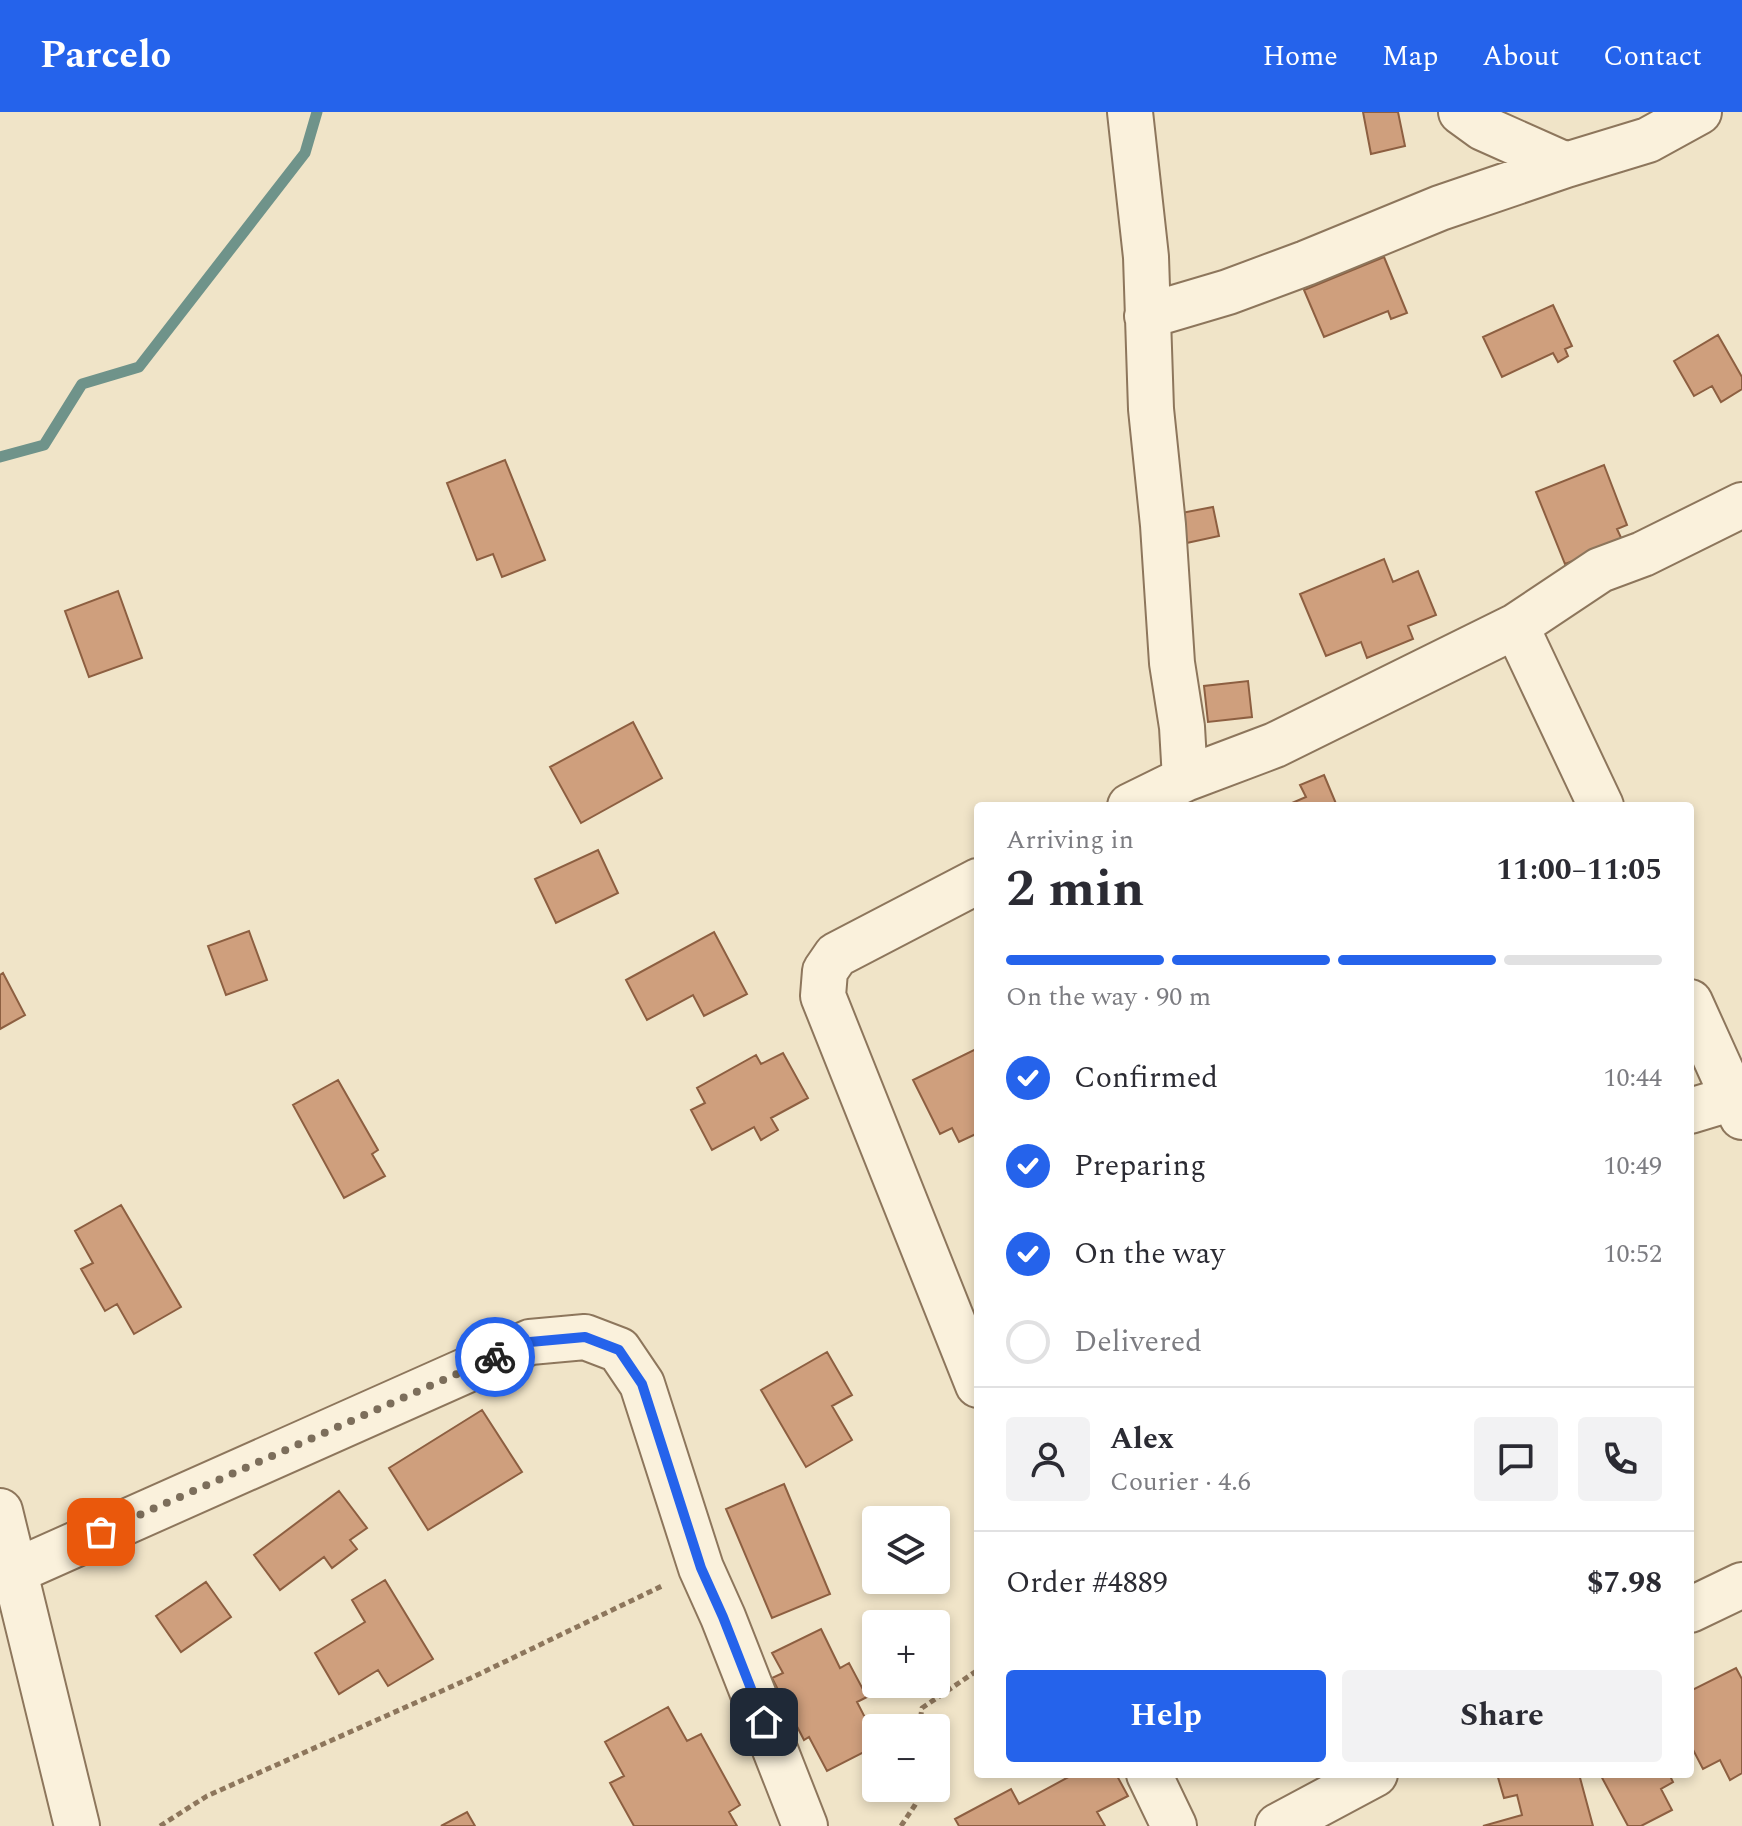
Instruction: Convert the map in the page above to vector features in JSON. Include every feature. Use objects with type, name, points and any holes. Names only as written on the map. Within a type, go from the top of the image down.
[{"type":"street","points":[[1130,112],[1146,257],[1151,409],[1185,779]]},
{"type":"street","points":[[1461,112],[1483,128],[1566,165]]},
{"type":"street","points":[[1147,316],[1228,292],[1440,208],[1648,140],[1699,112]]},
{"type":"street","points":[[1138,802],[1185,779],[1275,745],[1516,626],[1600,570],[1643,554],[1742,505]]},
{"type":"street","points":[[1516,626],[1599,802]]},
{"type":"street","points":[[974,883],[836,955],[825,971],[823,996],[974,1375]]},
{"type":"street","points":[[1694,1011],[1738,1107],[1694,1111]]},
{"type":"street","points":[[8,1574],[530,1342],[585,1337],[619,1350],[642,1384],[701,1568],[805,1826]]},
{"type":"street","points":[[0,1511],[8,1574],[77,1826]]},
{"type":"street","points":[[1694,1608],[1742,1585]]},
{"type":"street","points":[[1151,1778],[1174,1826]]},
{"type":"street","points":[[1278,1826],[1368,1778]]},
{"type":"path","points":[[160,1826],[207,1796],[473,1677],[701,1568]]},
{"type":"path","points":[[921,1714],[922,1708],[974,1672]]},
{"type":"path","points":[[901,1826],[916,1802]]},
{"type":"building","points":[[1363,112],[1398,112],[1405,146],[1371,154]]},
{"type":"building","points":[[1384,257],[1407,313],[1391,319],[1388,311],[1324,337],[1304,290]]},
{"type":"building","points":[[1553,305],[1572,346],[1565,349],[1568,356],[1558,362],[1553,353],[1502,377],[1483,337]]},
{"type":"building","points":[[1718,335],[1742,377],[1742,389],[1721,402],[1712,386],[1694,396],[1674,361]]},
{"type":"building","points":[[505,460],[545,560],[502,577],[493,554],[477,560],[447,483]]},
{"type":"building","points":[[1604,465],[1627,525],[1617,529],[1623,542],[1565,564],[1536,492]]},
{"type":"building","points":[[1213,507],[1219,536],[1182,544],[1176,514]]},
{"type":"building","points":[[1384,559],[1393,582],[1418,571],[1436,615],[1408,626],[1413,639],[1367,658],[1361,642],[1326,656],[1300,594]]},
{"type":"building","points":[[118,591],[142,658],[89,677],[65,611]]},
{"type":"building","points":[[1248,681],[1252,717],[1208,722],[1204,686]]},
{"type":"building","points":[[633,722],[662,778],[581,823],[550,767]]},
{"type":"building","points":[[1324,775],[1335,802],[1294,802],[1306,797],[1300,785]]},
{"type":"building","points":[[598,850],[618,893],[556,923],[535,879]]},
{"type":"building","points":[[249,931],[267,980],[226,995],[208,946]]},
{"type":"building","points":[[714,932],[747,994],[704,1016],[693,995],[647,1020],[626,980]]},
{"type":"building","points":[[3,973],[25,1015],[0,1029],[0,975]]},
{"type":"building","points":[[974,1050],[974,1135],[959,1142],[952,1128],[940,1134],[913,1080]]},
{"type":"building","points":[[783,1053],[808,1098],[771,1118],[778,1130],[761,1140],[754,1127],[712,1150],[691,1110],[705,1103],[697,1088],[756,1055],[761,1064]]},
{"type":"building","points":[[338,1080],[378,1150],[372,1154],[385,1176],[344,1198],[293,1105]]},
{"type":"building","points":[[121,1205],[181,1307],[134,1334],[117,1304],[105,1311],[81,1269],[93,1263],[75,1231]]},
{"type":"building","points":[[827,1352],[852,1395],[832,1406],[852,1440],[806,1467],[761,1390]]},
{"type":"building","points":[[482,1410],[522,1472],[428,1530],[389,1468]]},
{"type":"building","points":[[784,1484],[830,1594],[772,1618],[726,1509]]},
{"type":"building","points":[[339,1491],[367,1528],[350,1540],[357,1549],[332,1568],[324,1557],[280,1590],[254,1555]]},
{"type":"building","points":[[385,1580],[433,1659],[388,1686],[378,1670],[339,1694],[315,1653],[365,1622],[352,1600]]},
{"type":"building","points":[[206,1582],[231,1617],[181,1652],[156,1616]]},
{"type":"building","points":[[821,1629],[840,1668],[849,1663],[862,1688],[862,1698],[865,1698],[857,1702],[863,1714],[862,1753],[827,1771],[809,1737],[804,1740],[772,1678],[783,1673],[772,1653]]},
{"type":"building","points":[[1736,1668],[1742,1679],[1742,1773],[1730,1780],[1720,1760],[1703,1769],[1694,1752],[1694,1689]]},
{"type":"building","points":[[668,1707],[687,1741],[701,1734],[740,1805],[729,1812],[737,1826],[634,1826],[610,1783],[624,1776],[605,1742]]},
{"type":"building","points":[[1067,1778],[1118,1778],[1128,1796],[1097,1812],[1105,1826],[959,1826],[955,1819],[1011,1789],[1019,1804]]},
{"type":"building","points":[[1498,1778],[1580,1778],[1593,1826],[1483,1826],[1522,1815],[1517,1795],[1504,1798]]},
{"type":"building","points":[[1602,1778],[1671,1778],[1673,1782],[1661,1789],[1672,1810],[1641,1826],[1628,1826]]},
{"type":"building","points":[[467,1812],[475,1826],[441,1826]]},
{"type":"waterway","points":[[0,457],[44,445],[82,384],[139,367],[305,153],[317,112]]},
{"type":"way so far","points":[[101,1532],[495,1357]]},
{"type":"route","points":[[495,1357],[530,1342],[585,1337],[619,1350],[642,1384],[701,1568],[764,1722]]}]
